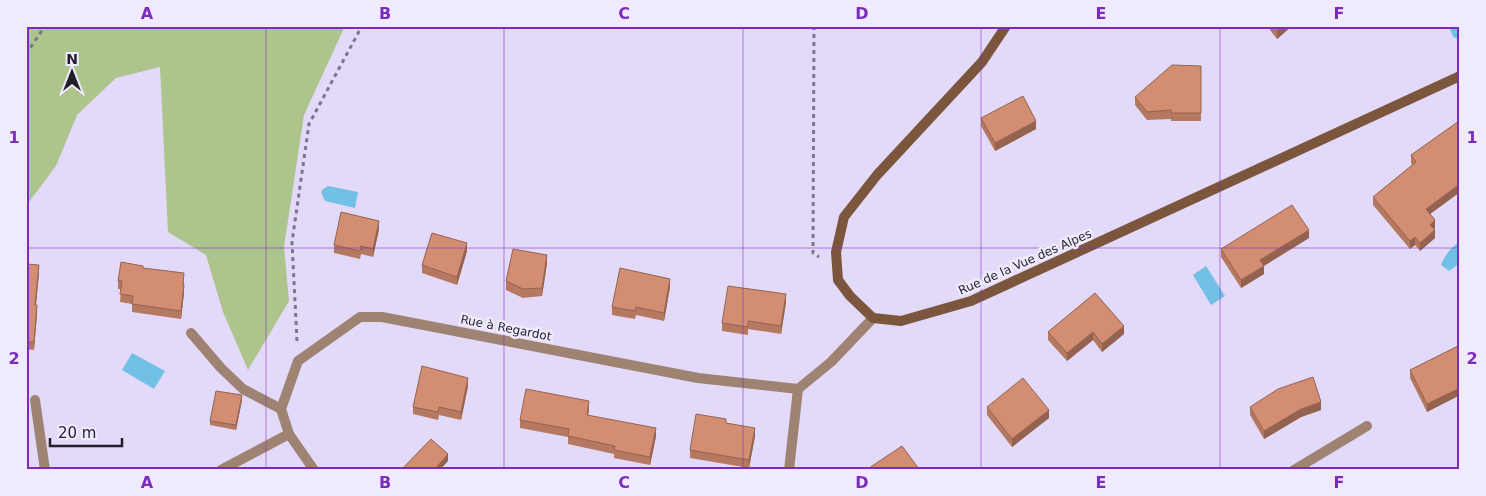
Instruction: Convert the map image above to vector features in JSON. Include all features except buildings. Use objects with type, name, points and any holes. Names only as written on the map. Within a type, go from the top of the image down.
[{"type":"street","points":[[789,470],[798,389],[831,362],[873,318],[850,296],[838,280],[836,252],[844,217],[877,175],[982,62],[1006,26]]},
{"type":"street","name":"Rue de la Vue des Alpes","points":[[873,318],[901,321],[971,301],[1460,76]]},
{"type":"street","name":"Rue à Regardot","points":[[298,361],[360,317],[382,317],[698,378],[798,389]]},
{"type":"street","points":[[191,333],[222,368],[244,389],[281,409]]},
{"type":"street","points":[[298,361],[281,409],[289,434],[314,470]]},
{"type":"street","points":[[35,400],[45,470]]},
{"type":"street","points":[[1294,470],[1367,426]]},
{"type":"street","points":[[221,470],[289,434]]},
{"type":"path","points":[[26,54],[45,26]]},
{"type":"path","points":[[298,361],[292,242],[309,124],[362,26]]},
{"type":"path","points":[[814,26],[813,253],[821,258],[836,252]]},
{"type":"green space","points":[[26,26],[345,26],[304,115],[284,247],[289,301],[248,370],[223,312],[206,255],[168,232],[160,67],[116,78],[77,115],[56,166],[26,206]]},
{"type":"water","points":[[1449,26],[1460,26],[1460,38],[1453,37]]},
{"type":"water","points":[[328,186],[358,192],[355,208],[325,201],[321,192]]},
{"type":"water","points":[[1460,242],[1460,263],[1449,271],[1441,265],[1444,258]]},
{"type":"water","points":[[1206,266],[1225,296],[1211,305],[1193,275]]},
{"type":"water","points":[[132,353],[165,371],[154,389],[122,370]]}]
